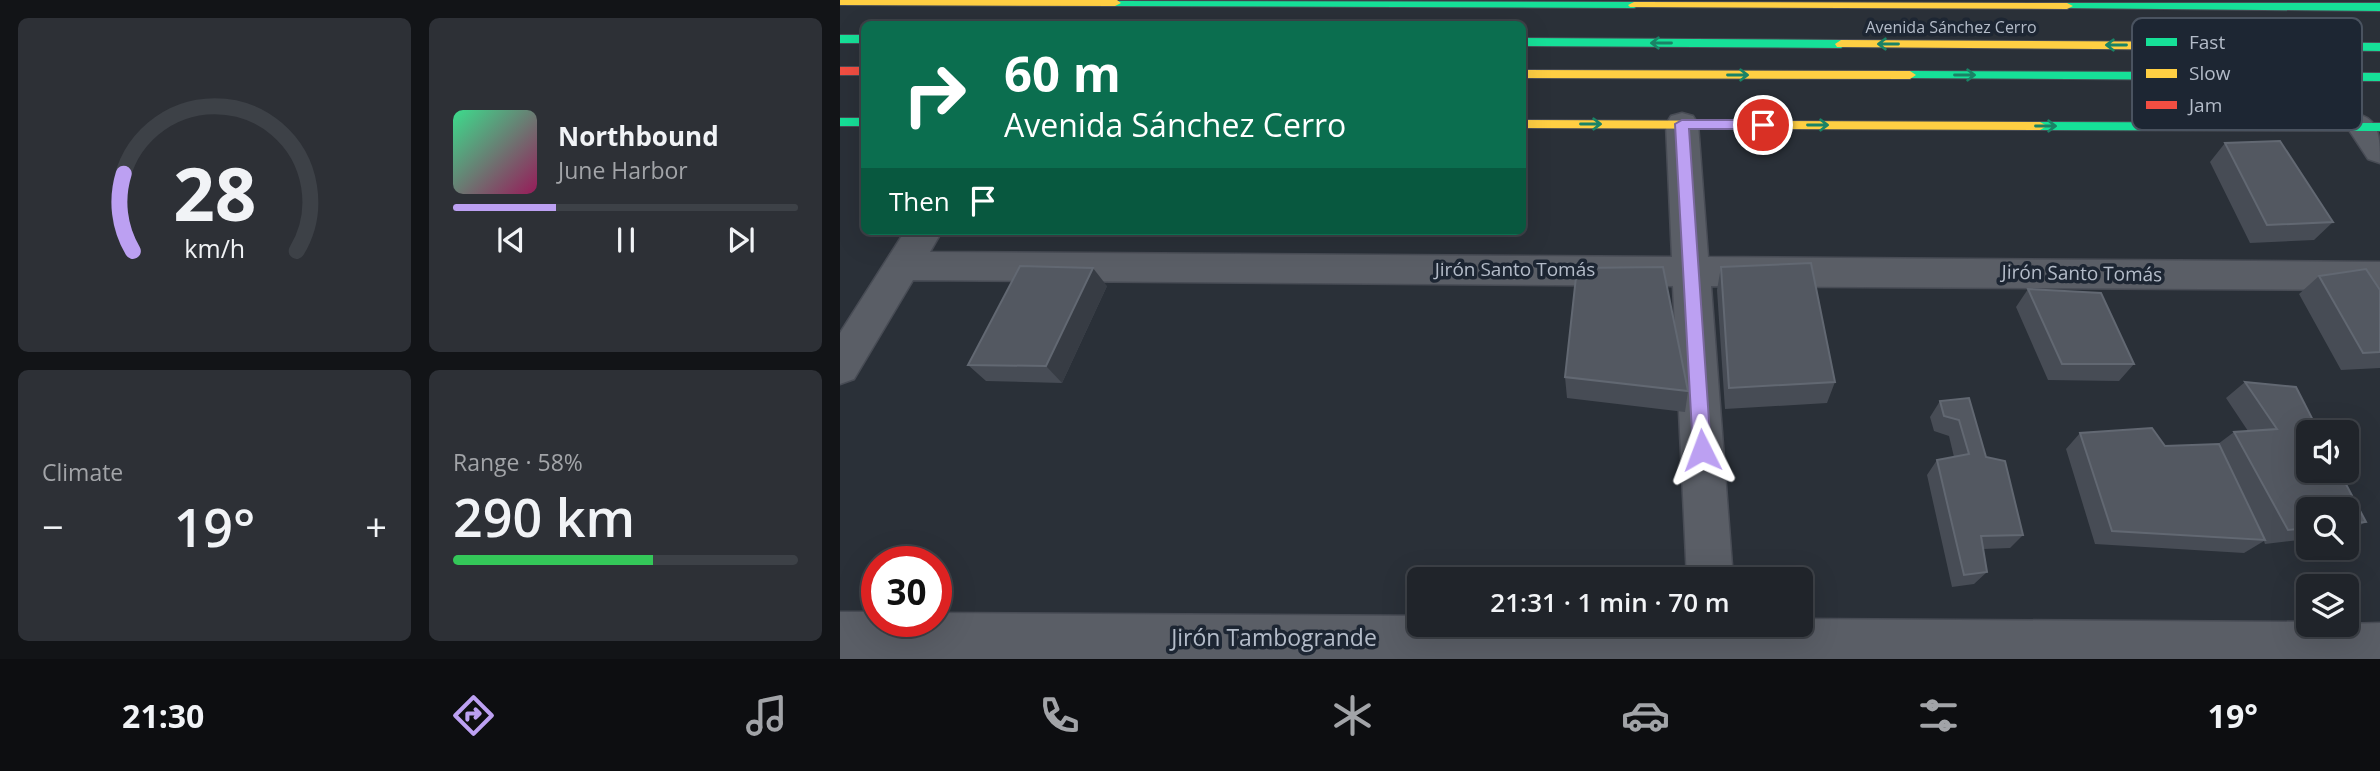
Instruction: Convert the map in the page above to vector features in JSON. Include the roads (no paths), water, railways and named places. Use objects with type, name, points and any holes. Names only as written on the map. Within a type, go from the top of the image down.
[{"type":"main road","name":"Avenida Sánchez Cerro","points":[[840,2],[2274,3],[2380,7]]},
{"type":"main road","points":[[840,39],[861,39]]},
{"type":"main road","name":"Avenida Sánchez Cerro","points":[[1526,43],[2132,46]]},
{"type":"main road","name":"Avenida Sánchez Cerro","points":[[2362,47],[2380,47]]},
{"type":"main road","points":[[840,71],[861,71]]},
{"type":"main road","points":[[1526,74],[2132,76]]},
{"type":"main road","points":[[2362,77],[2380,77]]},
{"type":"main road","points":[[840,122],[861,122]]},
{"type":"main road","points":[[1526,124],[2374,135]]},
{"type":"street","points":[[1682,124],[1709,567]]},
{"type":"street","points":[[840,367],[921,235]]},
{"type":"street","name":"Jirón Santo Tomás","points":[[902,266],[1691,269],[2380,276]]},
{"type":"street","name":"Jirón Tambogrande","points":[[840,636],[2380,647]]}]
